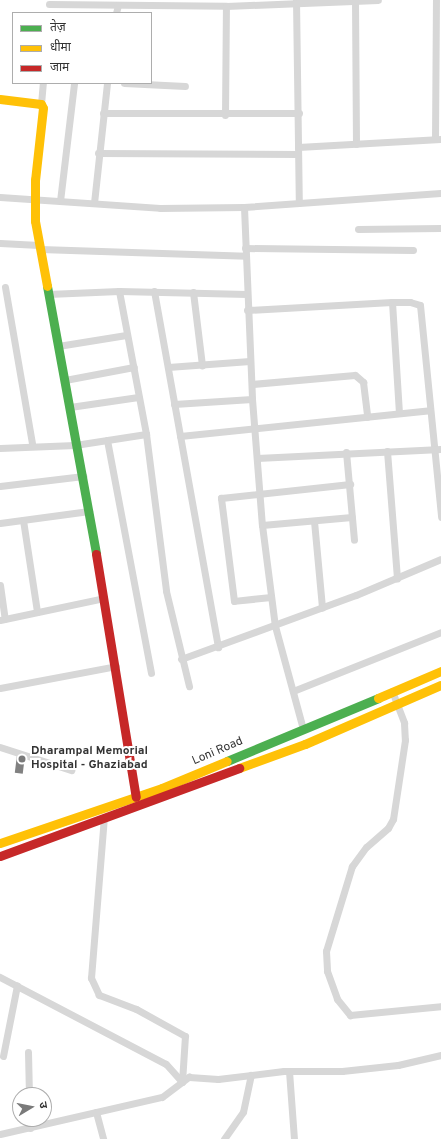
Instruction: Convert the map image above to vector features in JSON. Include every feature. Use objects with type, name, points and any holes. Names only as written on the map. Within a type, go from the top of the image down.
[{"type":"main road","points":[[0,99],[41,104],[43,118],[34,200],[40,247],[70,407],[75,445],[83,476],[116,666],[136,797]]},
{"type":"main road","name":"Loni Road","points":[[0,843],[136,797],[441,672]]},
{"type":"main road","name":"Loni Road","points":[[0,856],[305,744],[441,685]]},
{"type":"street","points":[[48,12],[49,2],[118,5],[150,2],[226,6],[297,1],[378,0]]},
{"type":"street","points":[[98,154],[298,150],[356,144],[438,139],[436,0]]},
{"type":"street","points":[[297,1],[299,203]]},
{"type":"street","points":[[355,1],[356,144]]},
{"type":"street","points":[[116,12],[118,5]]},
{"type":"street","points":[[225,115],[226,6]]},
{"type":"street","points":[[41,104],[43,84]]},
{"type":"street","points":[[60,201],[74,84]]},
{"type":"street","points":[[94,203],[98,154],[107,84]]},
{"type":"street","points":[[144,84],[185,86]]},
{"type":"street","points":[[103,113],[225,115],[299,114]]},
{"type":"street","points":[[0,197],[160,208],[244,207],[441,193]]},
{"type":"street","points":[[244,207],[246,294],[252,399],[262,525],[275,626],[303,729]]},
{"type":"street","points":[[358,229],[441,228]]},
{"type":"street","points":[[0,243],[40,247],[245,252],[413,250]]},
{"type":"street","points":[[5,287],[32,444]]},
{"type":"street","points":[[48,294],[119,290],[246,294]]},
{"type":"street","points":[[119,290],[126,335],[134,367],[138,397],[146,434],[166,591],[181,659],[190,686]]},
{"type":"street","points":[[154,291],[218,647]]},
{"type":"street","points":[[193,292],[202,365]]},
{"type":"street","points":[[247,310],[392,302],[415,303],[422,310],[432,449],[441,518]]},
{"type":"street","points":[[392,302],[399,413]]},
{"type":"street","points":[[58,346],[126,335]]},
{"type":"street","points":[[168,368],[250,361]]},
{"type":"street","points":[[65,380],[134,367]]},
{"type":"street","points":[[252,384],[355,375],[363,382],[367,417]]},
{"type":"street","points":[[70,407],[138,397]]},
{"type":"street","points":[[174,404],[252,399]]},
{"type":"street","points":[[180,436],[430,410]]},
{"type":"street","points":[[0,448],[32,444],[75,445],[146,434]]},
{"type":"street","points":[[107,440],[151,673]]},
{"type":"street","points":[[257,458],[346,452],[441,449]]},
{"type":"street","points":[[387,451],[397,579]]},
{"type":"street","points":[[346,452],[354,540]]},
{"type":"street","points":[[0,486],[83,476]]},
{"type":"street","points":[[271,597],[234,602],[221,498],[350,484]]},
{"type":"street","points":[[0,523],[89,511]]},
{"type":"street","points":[[262,525],[352,517]]},
{"type":"street","points":[[23,520],[37,612]]},
{"type":"street","points":[[314,520],[322,608]]},
{"type":"street","points":[[181,659],[218,647],[322,608],[397,579],[441,559]]},
{"type":"street","points":[[0,585],[2,619],[104,598]]},
{"type":"street","points":[[293,691],[441,632]]},
{"type":"street","points":[[0,688],[116,666]]},
{"type":"street","points":[[392,691],[398,704],[405,740],[393,819],[388,828],[366,847],[352,866],[326,951],[327,971],[337,999],[350,1015],[441,1006]]},
{"type":"street","points":[[0,747],[71,770]]},
{"type":"street","points":[[104,818],[92,978],[100,995],[136,1009],[185,1036],[182,1082]]},
{"type":"street","points":[[0,977],[166,1064],[182,1082]]},
{"type":"street","points":[[3,1056],[17,985]]},
{"type":"street","points":[[28,1052],[29,1087]]},
{"type":"street","points":[[0,1134],[162,1098],[182,1082],[196,1077],[218,1079],[289,1071],[342,1071],[398,1065],[441,1055]]},
{"type":"street","points":[[289,1071],[294,1139]]},
{"type":"street","points":[[224,1139],[243,1112],[251,1075]]},
{"type":"street","points":[[96,1112],[103,1139]]},
{"type":"building","points":[[17,755],[25,756],[23,774],[15,773]]},
{"type":"traffic: fast","points":[[47,286],[96,554]]},
{"type":"traffic: fast","points":[[227,761],[378,698]]},
{"type":"traffic: slow","points":[[0,99],[41,104],[43,108],[35,180],[35,221],[47,286]]},
{"type":"traffic: slow","points":[[378,698],[441,671]]},
{"type":"traffic: slow","points":[[239,768],[305,744],[441,685]]},
{"type":"traffic: slow","points":[[0,843],[162,788],[227,761]]},
{"type":"traffic: jam","points":[[96,554],[136,797]]},
{"type":"traffic: jam","points":[[0,856],[239,768]]},
{"type":"place","name":"Dharampal Memorial Hospital - Ghaziabad","points":[[22,759]]}]
